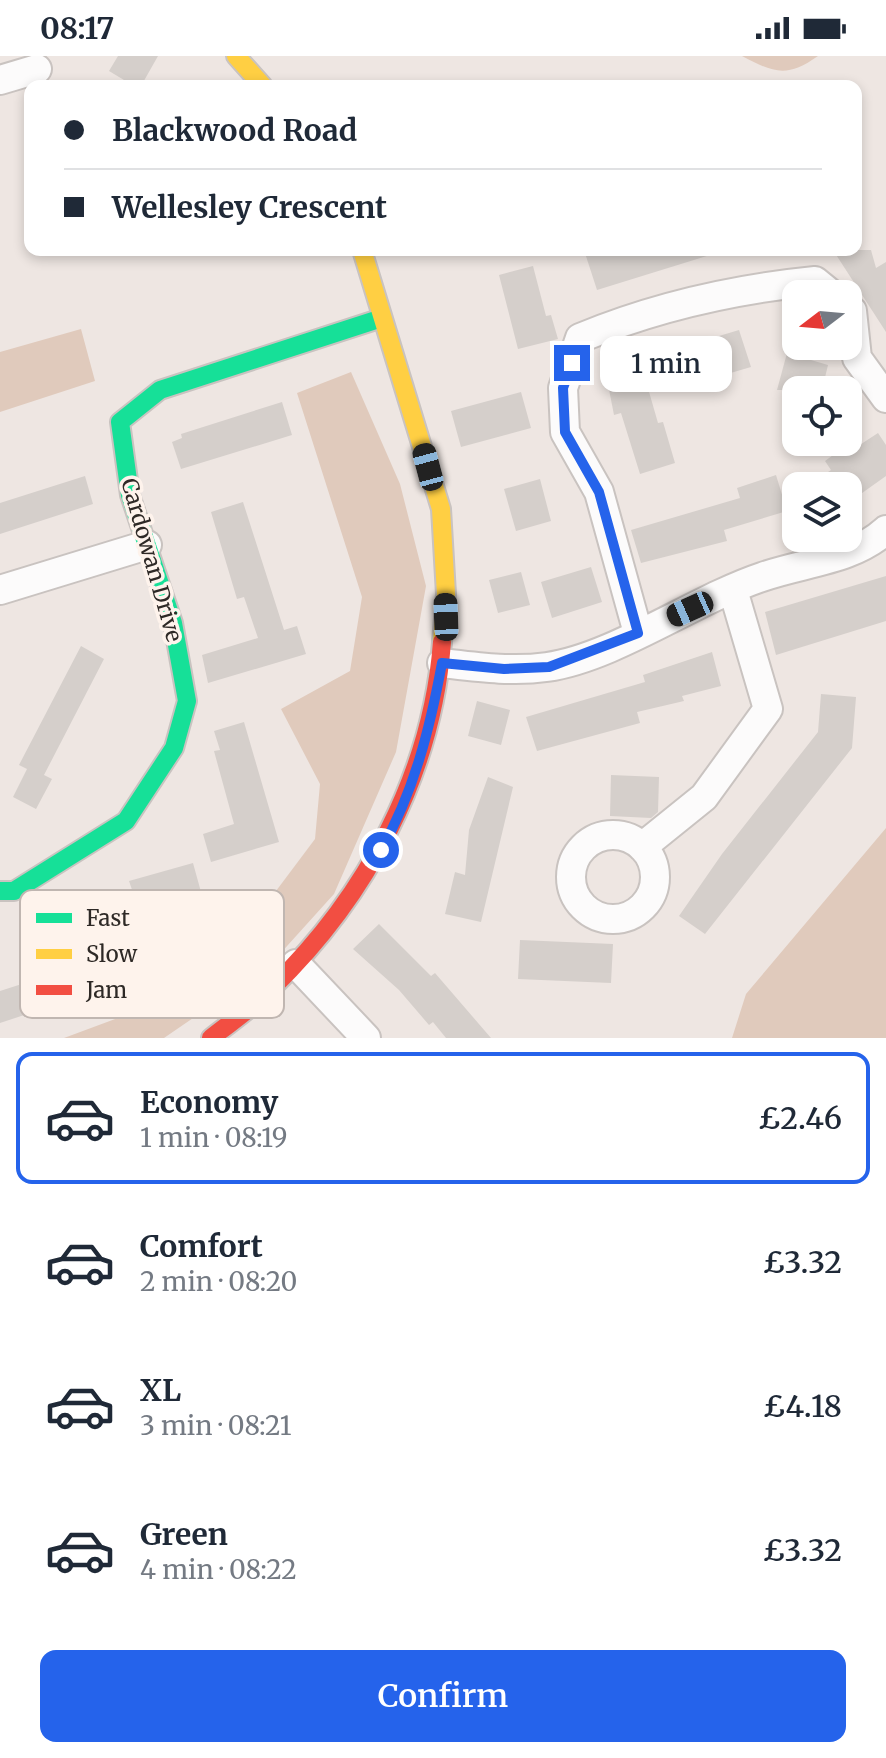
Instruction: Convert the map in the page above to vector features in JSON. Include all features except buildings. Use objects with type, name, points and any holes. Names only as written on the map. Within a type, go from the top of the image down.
[{"type":"street","points":[[236,56],[258,80]]},
{"type":"street","points":[[0,80],[37,69]]},
{"type":"street","points":[[284,976],[356,895],[394,828],[431,723],[442,663],[446,617],[442,516],[364,256]]},
{"type":"street","points":[[638,633],[599,492],[565,432],[563,388],[580,338],[637,315],[782,283]]},
{"type":"street","name":"Cardowan Drive","points":[[0,891],[14,891],[126,821],[174,748],[187,701],[173,623],[130,495],[120,422],[160,390],[382,318]]},
{"type":"street","points":[[858,360],[886,398]]},
{"type":"street","points":[[442,663],[504,669],[549,667],[638,633],[760,577],[866,548],[886,530]]},
{"type":"street","points":[[0,590],[147,545]]},
{"type":"street","points":[[642,847],[704,797],[768,709],[733,590]]},
{"type":"street","points":[[296,964],[366,1038]]},
{"type":"street","points":[[211,1038],[239,1018]]},
{"type":"shaded area","points":[[742,56],[818,56],[798,68],[780,71]]},
{"type":"shaded area","points":[[81,329],[95,381],[0,412],[0,352]]},
{"type":"shaded area","points":[[351,372],[400,484],[426,586],[396,752],[334,894],[284,949],[284,890],[277,890],[315,839],[320,784],[281,709],[350,671],[362,597],[297,393]]},
{"type":"shaded area","points":[[886,828],[886,1038],[732,1038],[746,994]]},
{"type":"shaded area","points":[[118,1018],[193,1018],[164,1038],[64,1038]]},
{"type":"traffic: fast","points":[[0,891],[14,891],[126,821],[174,748],[187,701],[173,623],[130,495],[120,422],[160,390],[382,318]]},
{"type":"traffic: slow","points":[[236,56],[258,80]]},
{"type":"traffic: slow","points":[[364,256],[441,509],[446,594],[442,642]]},
{"type":"traffic: jam","points":[[284,975],[337,914],[389,830],[425,739],[436,691],[442,642]]},
{"type":"traffic: jam","points":[[211,1038],[237,1018]]},
{"type":"route","points":[[381,850],[394,828],[415,774],[431,723],[442,663],[504,669],[549,667],[638,633],[599,492],[565,432],[563,388],[572,363]]}]
